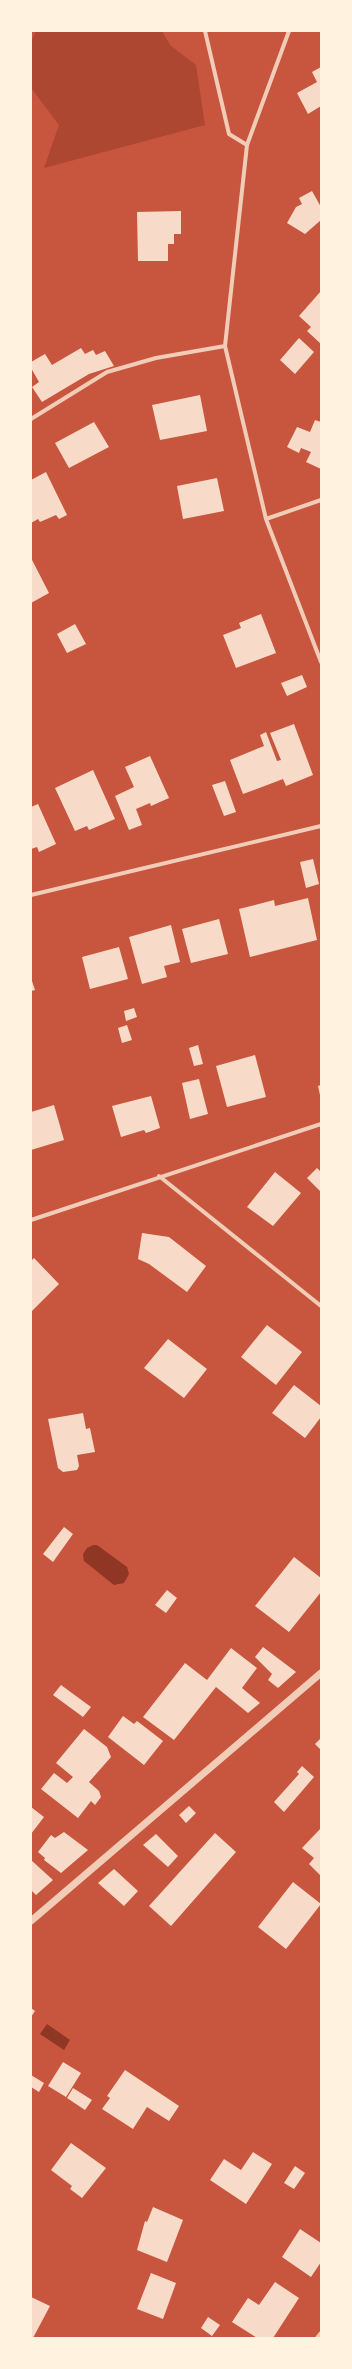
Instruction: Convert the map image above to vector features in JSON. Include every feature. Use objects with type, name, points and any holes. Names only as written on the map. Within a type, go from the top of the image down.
[{"type":"street","points":[[205,31],[229,134],[247,145]]},
{"type":"street","points":[[289,31],[247,145],[225,346],[266,519],[321,662]]},
{"type":"street","points":[[31,419],[107,372],[156,358],[225,346]]},
{"type":"street","points":[[266,519],[321,500]]},
{"type":"street","points":[[31,895],[321,826]]},
{"type":"street","points":[[31,1220],[159,1176],[321,1124]]},
{"type":"street","points":[[159,1176],[321,1306]]},
{"type":"street","points":[[31,1921],[321,1673]]},
{"type":"street","points":[[317,2338],[321,2332]]},
{"type":"shaded area","points":[[36,31],[162,31],[170,45],[196,65],[205,125],[44,168],[59,125],[31,88],[31,42]]},
{"type":"shaded area","points":[[97,1545],[127,1567],[129,1574],[124,1583],[114,1585],[84,1561],[83,1554],[87,1548]]},
{"type":"shaded area","points":[[47,2024],[70,2040],[64,2050],[40,2034]]},
{"type":"building","points":[[321,67],[321,106],[308,114],[297,93],[317,82],[312,72]]},
{"type":"building","points":[[312,191],[321,207],[321,220],[305,234],[287,223],[296,207],[302,204],[299,198]]},
{"type":"building","points":[[181,211],[181,234],[174,234],[174,244],[168,244],[168,261],[138,261],[137,212]]},
{"type":"building","points":[[321,291],[321,344],[307,331],[311,327],[299,316]]},
{"type":"building","points":[[299,338],[314,352],[295,374],[280,360]]},
{"type":"building","points":[[81,348],[85,354],[93,350],[96,355],[105,351],[114,366],[89,374],[42,402],[32,387],[39,382],[31,368],[31,362],[45,354],[52,365]]},
{"type":"building","points":[[200,395],[207,431],[160,440],[152,405]]},
{"type":"building","points":[[315,420],[321,422],[321,469],[306,462],[311,452],[301,448],[299,453],[287,447],[297,427],[310,432]]},
{"type":"building","points":[[94,422],[109,447],[69,468],[55,443]]},
{"type":"building","points":[[46,472],[67,515],[59,519],[56,515],[40,522],[38,519],[31,523],[31,480]]},
{"type":"building","points":[[217,478],[224,511],[183,519],[177,486]]},
{"type":"building","points":[[31,558],[49,593],[31,603]]},
{"type":"building","points":[[261,614],[276,653],[236,668],[223,635],[241,628],[239,623]]},
{"type":"building","points":[[75,624],[86,644],[67,653],[57,634]]},
{"type":"building","points":[[302,675],[307,687],[287,696],[281,683]]},
{"type":"building","points":[[294,724],[313,775],[286,786],[283,779],[243,794],[230,760],[264,746],[260,735],[266,732],[277,761],[281,760],[270,733]]},
{"type":"building","points":[[150,756],[169,798],[151,806],[150,803],[136,809],[142,825],[129,830],[115,796],[134,787],[125,767]]},
{"type":"building","points":[[93,770],[115,819],[89,830],[87,826],[75,831],[55,788]]},
{"type":"building","points":[[225,781],[236,812],[224,816],[212,785]]},
{"type":"building","points":[[38,804],[56,844],[39,852],[37,847],[31,849],[31,807]]},
{"type":"building","points":[[313,859],[319,884],[306,888],[300,862]]},
{"type":"building","points":[[308,898],[317,940],[250,957],[239,909],[274,900],[275,906]]},
{"type":"building","points":[[219,919],[228,954],[191,963],[182,929]]},
{"type":"building","points":[[171,925],[180,962],[164,966],[167,977],[142,984],[129,937]]},
{"type":"building","points":[[119,947],[128,979],[90,989],[82,957]]},
{"type":"building","points":[[31,978],[35,990],[31,991]]},
{"type":"building","points":[[134,1008],[137,1017],[126,1021],[124,1011]]},
{"type":"building","points":[[127,1025],[132,1040],[122,1043],[118,1028]]},
{"type":"building","points":[[198,1045],[203,1064],[194,1066],[189,1048]]},
{"type":"building","points":[[255,1055],[266,1097],[227,1107],[216,1066]]},
{"type":"building","points":[[199,1079],[208,1114],[190,1119],[182,1083]]},
{"type":"building","points":[[321,1085],[321,1095],[320,1095],[318,1086]]},
{"type":"building","points":[[151,1096],[160,1128],[146,1133],[144,1130],[121,1137],[112,1106]]},
{"type":"building","points":[[54,1105],[64,1140],[31,1150],[31,1112]]},
{"type":"building","points":[[317,1168],[321,1172],[321,1192],[307,1178]]},
{"type":"building","points":[[275,1172],[301,1193],[273,1226],[247,1207]]},
{"type":"building","points":[[142,1233],[169,1237],[206,1266],[187,1292],[149,1264],[138,1259]]},
{"type":"building","points":[[34,1258],[59,1284],[31,1312],[31,1261]]},
{"type":"building","points":[[267,1325],[302,1352],[276,1385],[241,1357]]},
{"type":"building","points":[[168,1339],[207,1369],[184,1398],[144,1368]]},
{"type":"building","points":[[294,1385],[321,1406],[321,1417],[305,1438],[272,1413]]},
{"type":"building","points":[[83,1413],[86,1429],[90,1428],[95,1452],[77,1455],[79,1466],[77,1470],[63,1472],[58,1468],[48,1419]]},
{"type":"building","points":[[64,1527],[73,1534],[53,1562],[43,1554]]},
{"type":"building","points":[[294,1557],[321,1578],[321,1592],[289,1632],[255,1606]]},
{"type":"building","points":[[167,1590],[177,1598],[166,1613],[155,1605]]},
{"type":"building","points":[[263,1647],[296,1672],[278,1688],[268,1680],[272,1674],[255,1657]]},
{"type":"building","points":[[231,1648],[257,1668],[242,1688],[260,1703],[248,1713],[216,1687],[174,1740],[143,1717],[185,1663],[207,1680]]},
{"type":"building","points":[[61,1685],[91,1707],[83,1717],[53,1695]]},
{"type":"building","points":[[123,1716],[134,1724],[137,1721],[163,1741],[144,1765],[108,1737]]},
{"type":"building","points":[[84,1729],[107,1747],[111,1757],[89,1782],[99,1791],[101,1797],[95,1805],[91,1801],[78,1818],[41,1789],[54,1773],[67,1783],[73,1777],[56,1763]]},
{"type":"building","points":[[321,1738],[321,1750],[315,1744]]},
{"type":"building","points":[[302,1766],[314,1777],[284,1812],[274,1802],[299,1774],[297,1772]]},
{"type":"building","points":[[189,1806],[196,1813],[186,1823],[179,1815]]},
{"type":"building","points":[[31,1807],[44,1817],[31,1834]]},
{"type":"building","points":[[321,1828],[321,1876],[309,1864],[314,1858],[302,1848]]},
{"type":"building","points":[[64,1832],[88,1850],[61,1873],[44,1860],[45,1858],[38,1852],[51,1835],[55,1838]]},
{"type":"building","points":[[215,1833],[236,1852],[171,1926],[149,1906]]},
{"type":"building","points":[[156,1834],[178,1856],[168,1867],[143,1845]]},
{"type":"building","points":[[31,1860],[53,1880],[36,1895],[31,1890]]},
{"type":"building","points":[[114,1869],[138,1891],[124,1906],[98,1883]]},
{"type":"building","points":[[293,1882],[321,1904],[286,1949],[258,1927]]},
{"type":"building","points":[[31,2008],[35,2011],[31,2017]]},
{"type":"building","points":[[63,2062],[81,2073],[66,2097],[48,2086]]},
{"type":"building","points":[[125,2070],[179,2106],[169,2121],[147,2107],[133,2129],[102,2109],[110,2098],[107,2096]]},
{"type":"building","points":[[31,2075],[44,2083],[39,2092],[31,2087]]},
{"type":"building","points":[[73,2088],[92,2100],[85,2110],[67,2098]]},
{"type":"building","points":[[71,2143],[106,2168],[82,2198],[70,2189],[72,2186],[51,2170]]},
{"type":"building","points":[[253,2152],[272,2164],[246,2204],[210,2180],[224,2159],[241,2170]]},
{"type":"building","points":[[295,2166],[305,2173],[294,2189],[284,2183]]},
{"type":"building","points":[[153,2207],[183,2220],[167,2262],[137,2250],[145,2221],[147,2222]]},
{"type":"building","points":[[300,2229],[321,2243],[321,2262],[311,2277],[282,2257]]},
{"type":"building","points":[[151,2273],[176,2283],[163,2319],[137,2309]]},
{"type":"building","points":[[275,2282],[299,2298],[273,2338],[257,2338],[232,2322],[248,2298],[259,2305]]},
{"type":"building","points":[[31,2297],[50,2306],[33,2338],[31,2338]]},
{"type":"building","points":[[208,2317],[220,2325],[212,2336],[201,2328]]}]
